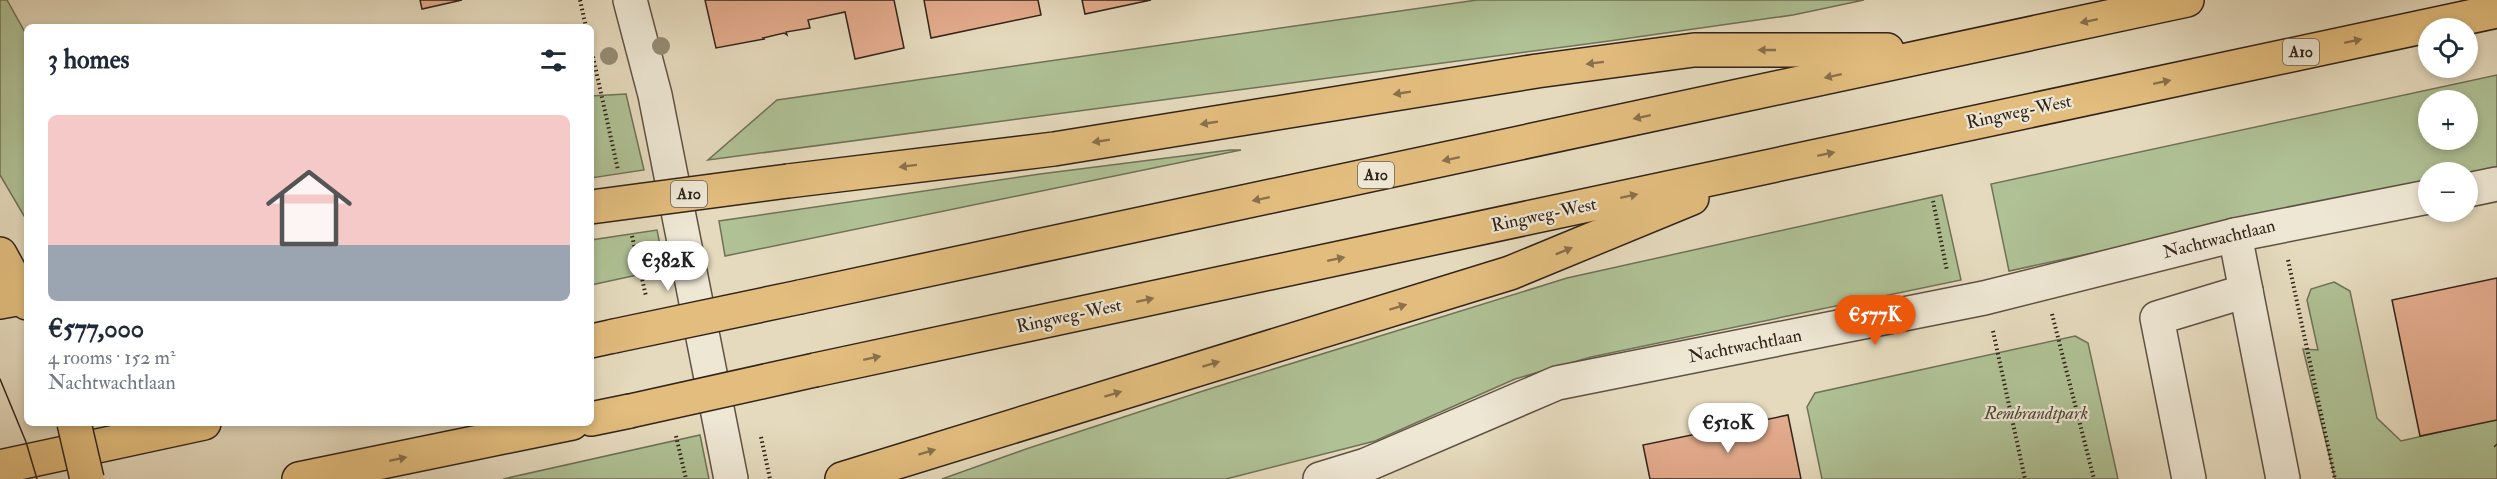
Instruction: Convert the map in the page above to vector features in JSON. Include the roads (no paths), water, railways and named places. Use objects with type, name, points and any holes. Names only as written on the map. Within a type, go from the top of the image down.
[{"type":"main road","name":"A10","points":[[602,338],[2187,0]]},
{"type":"main road","name":"Ringweg-West","points":[[594,418],[2497,11]]},
{"type":"main road","name":"A10","points":[[594,207],[788,180],[1054,149],[1537,71],[1694,50],[1951,51]]},
{"type":"main road","name":"A10","points":[[847,478],[1510,273],[1769,166]]},
{"type":"main road","points":[[0,254],[20,300]]},
{"type":"main road","points":[[75,426],[87,479]]},
{"type":"main road","points":[[0,467],[190,426]]},
{"type":"main road","points":[[299,479],[557,426]]},
{"type":"street","points":[[630,0],[655,95],[731,479]]},
{"type":"street","points":[[2478,188],[2497,184]]},
{"type":"street","name":"Nachtwachtlaan","points":[[1320,479],[1365,465],[1557,383],[1954,304],[2045,284],[2280,224],[2418,199]]},
{"type":"street","points":[[2235,235],[2283,479]]},
{"type":"street","points":[[2189,479],[2157,318],[2246,291]]},
{"type":"tram line","points":[[0,379],[26,442],[37,479]]},
{"type":"park label","name":"Rembrandtpark","points":[[2036,413]]}]
